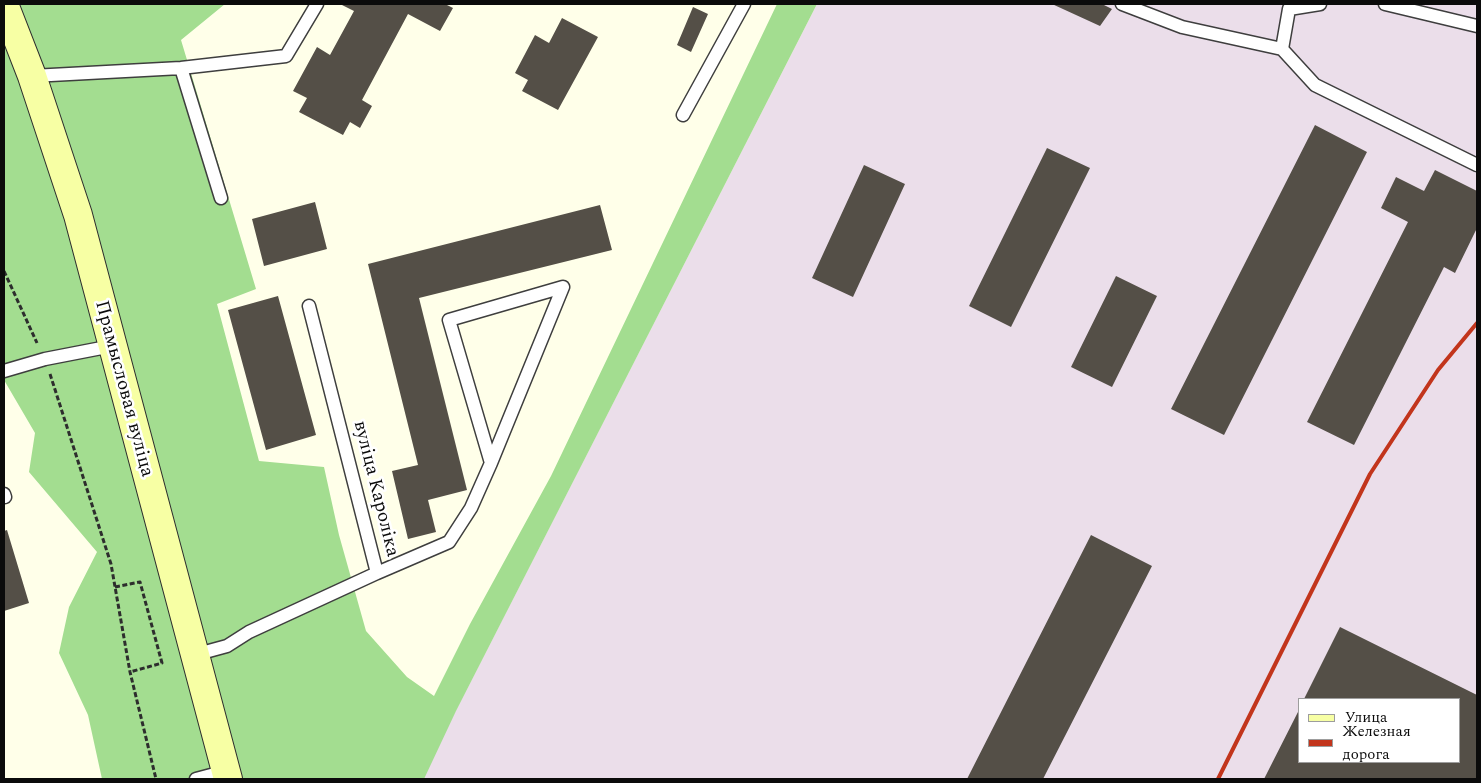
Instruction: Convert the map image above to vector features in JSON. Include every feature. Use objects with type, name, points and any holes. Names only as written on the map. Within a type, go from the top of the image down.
[{"type":"main road","name":"Прамысловая вуліца","points":[[4,4],[32,76],[78,215],[227,775]]},
{"type":"lane","points":[[32,76],[181,68],[286,56],[317,4]]},
{"type":"lane","points":[[683,115],[744,4]]},
{"type":"lane","points":[[1122,4],[1182,27],[1282,49],[1315,84],[1477,165]]},
{"type":"lane","points":[[1282,49],[1286,6],[1320,4]]},
{"type":"lane","points":[[1385,4],[1477,26]]},
{"type":"lane","points":[[181,68],[221,198]]},
{"type":"lane","points":[[377,573],[449,542],[471,508],[491,463],[563,287],[449,320],[491,463]]},
{"type":"lane","name":"вуліца Кароліка","points":[[194,655],[227,646],[249,632],[377,573],[309,306]]},
{"type":"lane","points":[[4,372],[45,359],[112,346]]},
{"type":"lane","points":[[196,779],[227,775]]},
{"type":"path","points":[[4,271],[6,279],[45,359],[111,564],[130,672],[156,779]]},
{"type":"path","points":[[115,586],[140,582],[162,663],[130,672]]},
{"type":"shaded area","points":[[817,4],[1477,4],[1477,779],[421,779]]},
{"type":"green space","points":[[4,4],[225,4],[181,40],[256,289],[217,304],[259,461],[324,467],[339,535],[366,631],[407,677],[434,696],[470,624],[551,476],[777,4],[817,4],[456,711],[424,779],[102,779],[88,715],[59,653],[69,607],[97,552],[29,472],[35,433],[4,380]]},
{"type":"building","points":[[340,4],[445,4],[453,8],[440,31],[408,14],[362,100],[372,106],[360,128],[350,122],[343,135],[299,112],[307,98],[293,91],[317,47],[330,55],[354,11]]},
{"type":"building","points":[[1052,4],[1102,4],[1112,9],[1100,26]]},
{"type":"building","points":[[693,7],[708,14],[691,52],[677,45]]},
{"type":"building","points":[[562,18],[598,37],[558,110],[522,91],[528,80],[515,73],[535,35],[549,43]]},
{"type":"building","points":[[1315,125],[1367,152],[1224,435],[1171,409]]},
{"type":"building","points":[[1047,148],[1090,168],[1011,327],[969,306]]},
{"type":"building","points":[[864,165],[905,184],[853,297],[812,278]]},
{"type":"building","points":[[1435,170],[1477,191],[1477,228],[1455,273],[1444,267],[1354,445],[1307,422],[1408,222],[1381,208],[1396,177],[1424,191]]},
{"type":"building","points":[[315,202],[327,249],[264,266],[252,219]]},
{"type":"building","points":[[600,205],[612,250],[419,298],[467,490],[428,500],[436,532],[408,539],[392,471],[418,465],[368,264]]},
{"type":"building","points":[[1116,276],[1157,296],[1112,387],[1071,367]]},
{"type":"building","points":[[278,296],[316,435],[266,450],[228,310]]},
{"type":"building","points":[[7,530],[29,603],[4,611],[4,531]]},
{"type":"building","points":[[1091,535],[1152,566],[1043,779],[967,779]]},
{"type":"building","points":[[1340,627],[1477,695],[1477,779],[1264,779],[1298,712],[1298,763],[1461,763],[1461,698],[1304,698]]},
{"type":"railway","points":[[1218,779],[1370,474],[1438,370],[1477,323]]}]
